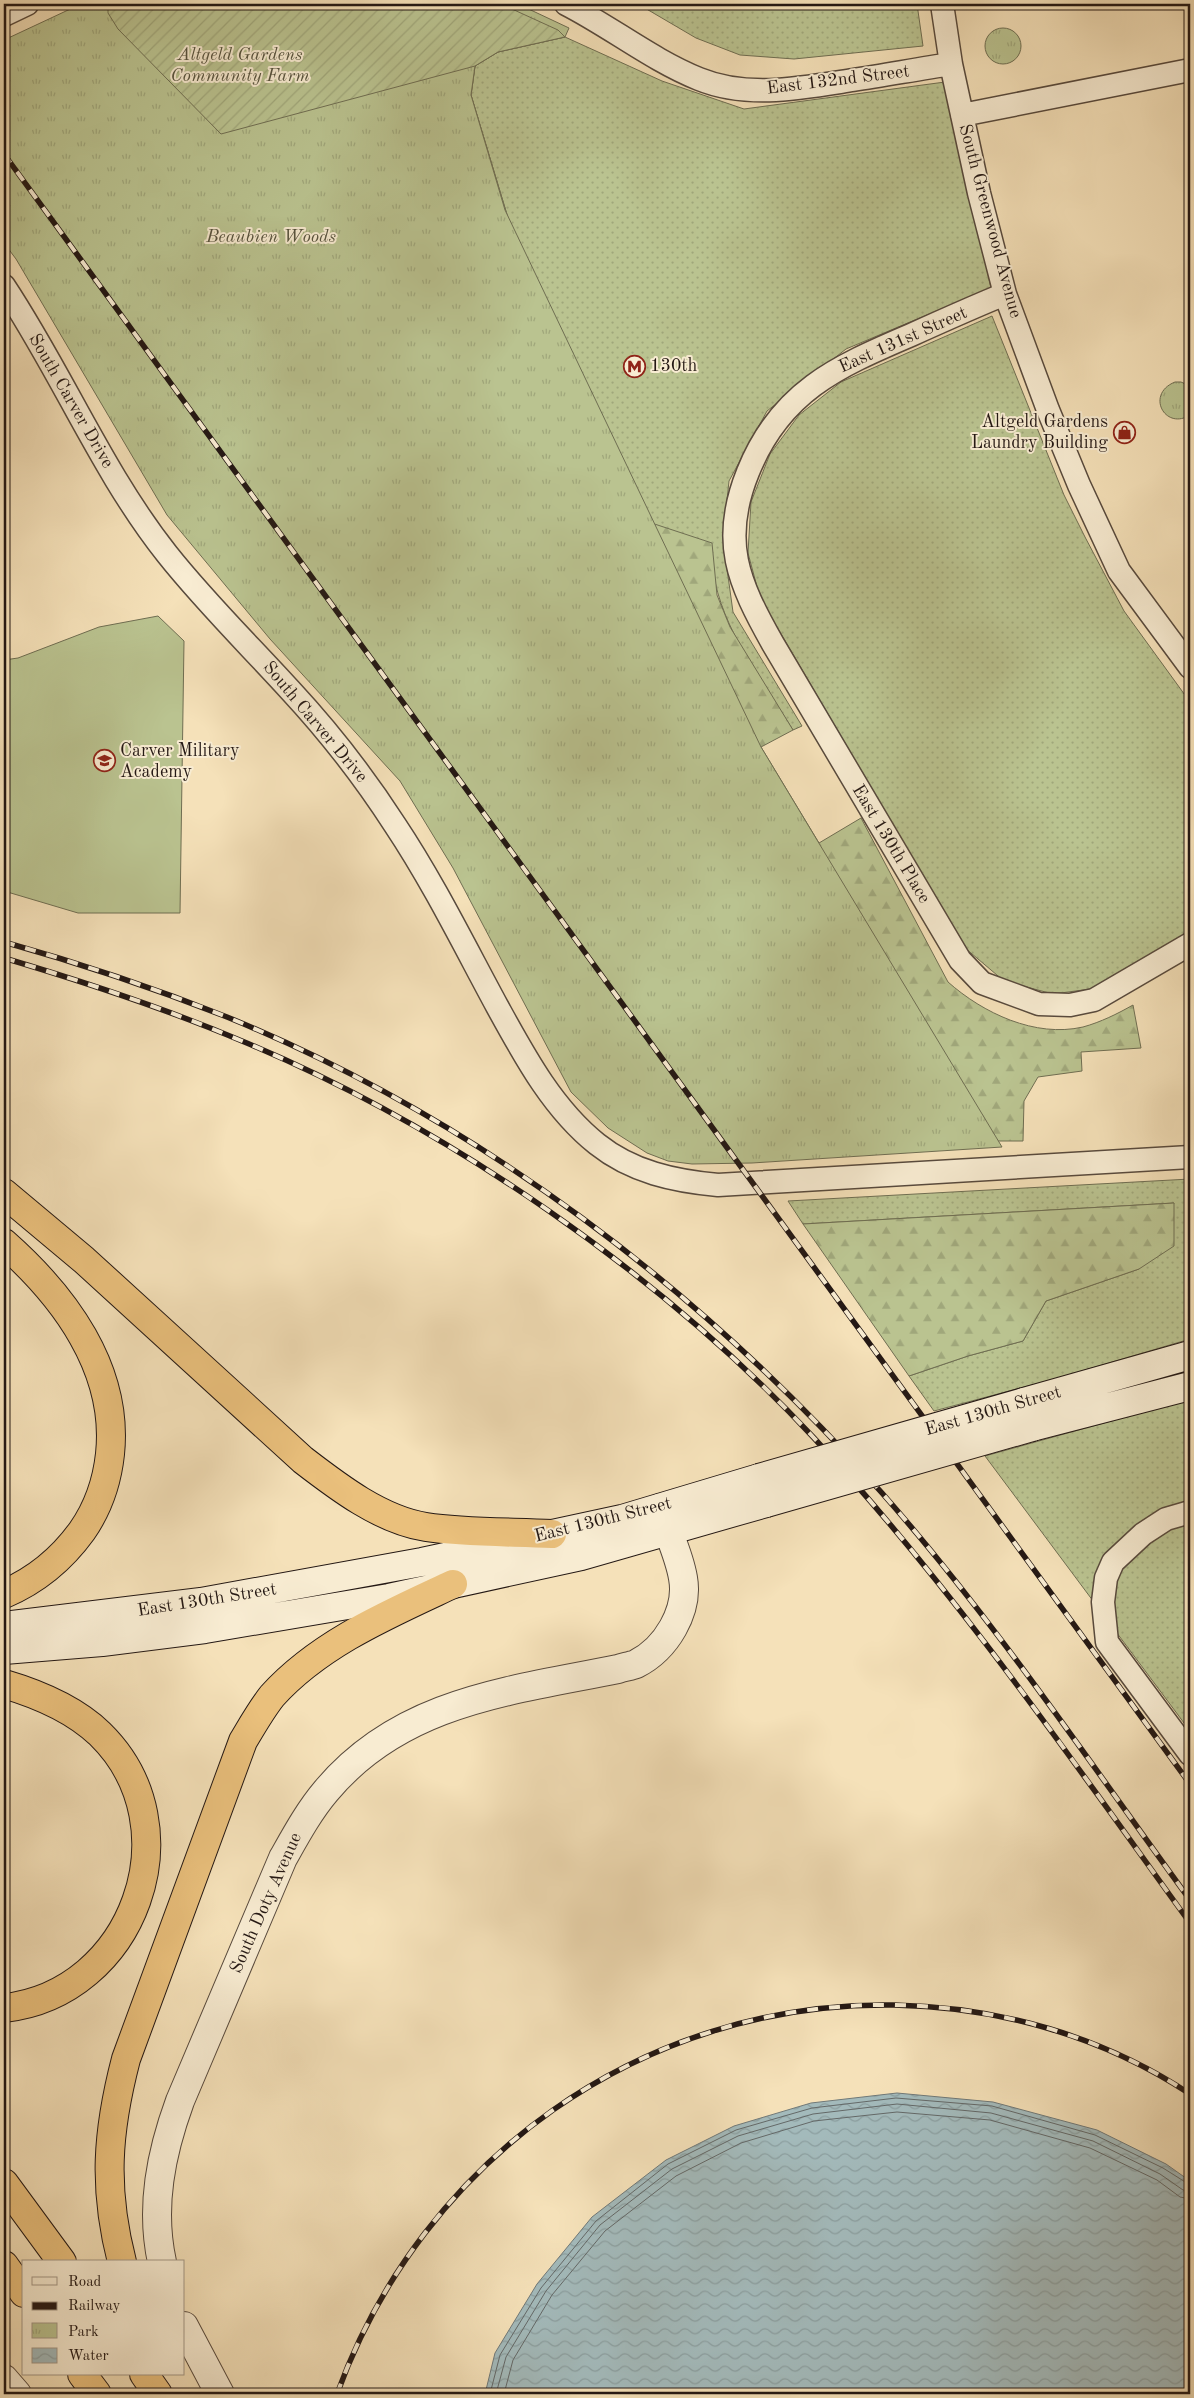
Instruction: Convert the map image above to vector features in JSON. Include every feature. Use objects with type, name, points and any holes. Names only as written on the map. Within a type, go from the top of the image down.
[{"type":"highway","points":[[4,1193],[84,1260],[303,1460],[334,1484],[396,1518],[425,1527],[552,1534]]},
{"type":"highway","points":[[4,1243],[28,1265],[71,1317],[86,1342],[99,1370],[108,1396],[111,1419],[108,1471],[100,1497],[89,1520],[70,1547],[53,1565],[33,1580],[4,1594]]},
{"type":"highway","points":[[122,2260],[110,2211],[109,2178],[109,2148],[119,2088],[126,2059],[243,1741],[271,1698],[311,1661],[372,1623],[453,1584]]},
{"type":"highway","points":[[4,1684],[25,1690],[84,1720],[101,1735],[116,1753],[137,1792],[145,1835],[146,1859],[143,1882],[137,1903],[126,1926],[102,1960],[72,1984],[53,1994],[31,2002],[4,2008]]},
{"type":"highway","points":[[4,2183],[61,2260]]},
{"type":"highway","points":[[4,2265],[22,2290]]},
{"type":"highway","points":[[4,2289],[22,2304]]},
{"type":"highway","points":[[84,2376],[97,2394]]},
{"type":"highway","points":[[145,2376],[158,2394]]},
{"type":"highway","points":[[164,2376],[169,2394]]},
{"type":"main road","name":"East 130th Street","points":[[4,1650],[102,1642],[205,1629],[380,1600],[581,1556],[663,1519],[1028,1415],[1190,1355]]},
{"type":"main road","name":"East 130th Street","points":[[1028,1415],[1190,1386]]},
{"type":"main road","name":"East 130th Street","points":[[4,1626],[116,1614],[238,1596],[413,1564],[622,1519],[663,1519]]},
{"type":"main road","name":"South Doty Avenue","points":[[162,2260],[157,2240],[157,2207],[160,2169],[167,2138],[180,2101],[283,1858],[300,1828],[325,1791],[350,1765],[381,1740],[406,1725],[433,1713],[464,1702],[618,1669],[636,1664],[652,1653],[666,1639],[676,1622],[682,1608],[684,1592],[683,1577],[663,1519]]},
{"type":"main road","points":[[185,2328],[220,2394]]},
{"type":"main road","points":[[4,2378],[17,2394]]},
{"type":"street","points":[[4,15],[27,4]]},
{"type":"street","name":"East 132nd Street","points":[[566,4],[670,66],[700,80],[735,88],[766,91],[800,88],[951,64]]},
{"type":"street","name":"South Greenwood Avenue","points":[[942,4],[951,64],[962,115],[979,193],[1005,294],[1055,427],[1079,485],[1119,571],[1190,666]]},
{"type":"street","points":[[962,115],[1190,70]]},
{"type":"street","name":"South Carver Drive","points":[[4,286],[139,514],[167,553],[292,691],[365,781],[423,872],[536,1074],[564,1112],[596,1143],[621,1160],[652,1174],[685,1182],[718,1185],[1190,1157]]},
{"type":"street","name":"East 131st Street","points":[[740,490],[768,430],[789,405],[814,384],[844,364],[1005,294]]},
{"type":"street","name":"East 130th Place","points":[[740,490],[734,524],[734,551],[752,608],[960,960],[982,983],[1039,1004],[1070,1005],[1094,1000],[1190,944]]},
{"type":"street","points":[[1190,1512],[1166,1518],[1143,1534],[1113,1562],[1106,1578],[1103,1602],[1107,1642],[1190,1754]]},
{"type":"green space","name":"Beaubien Woods","points":[[81,4],[518,4],[569,28],[565,37],[498,52],[475,66],[471,95],[505,210],[761,747],[1002,1147],[752,1163],[692,1164],[668,1161],[647,1153],[608,1128],[571,1092],[453,868],[400,781],[270,639],[167,515],[16,259],[4,243],[4,40]]},
{"type":"green space","name":"Altgeld Gardens Community Farm","points":[[108,4],[501,4],[558,30],[565,37],[498,52],[475,66],[221,134],[118,29],[108,13]]},
{"type":"green space","points":[[638,4],[917,4],[923,46],[794,59],[740,55],[696,38]]},
{"type":"green space","points":[[1003,28],[1010,29],[1016,33],[1020,39],[1020,53],[1016,59],[1010,63],[1003,64],[996,63],[990,59],[986,53],[985,46],[986,39],[990,33],[996,29]]},
{"type":"green space","points":[[565,37],[662,81],[744,109],[945,82],[991,288],[846,349],[767,411],[729,481],[723,540],[733,612],[802,726],[793,730],[745,654],[725,614],[713,571],[594,504],[471,95],[475,66],[498,52]]},
{"type":"green space","points":[[475,66],[471,95],[594,504],[712,543],[717,595],[730,627],[793,730],[761,747],[819,843],[861,818],[948,982],[977,1004],[993,1013],[1028,1026],[1065,1029],[1096,1023],[1133,1005],[1141,1048],[1081,1052],[1082,1071],[1038,1077],[1024,1101],[1023,1141],[987,1141],[966,1090],[917,1041],[847,980],[801,898],[621,647],[474,357],[444,85]]},
{"type":"green space","points":[[992,316],[1064,495],[1085,537],[1124,611],[1190,702],[1190,931],[1098,988],[1053,994],[1004,981],[965,948],[760,598],[748,553],[751,502],[770,454],[799,415],[841,382]]},
{"type":"green space","points":[[1175,382],[1181,382],[1190,386],[1190,415],[1181,419],[1166,415],[1160,402],[1161,394]]},
{"type":"green space","points":[[158,616],[184,641],[180,913],[78,913],[4,891],[4,660],[18,658],[99,627]]},
{"type":"green space","points":[[1190,1179],[1190,1339],[1058,1378],[934,1411],[909,1376],[968,1356],[1023,1341],[1046,1301],[1139,1269],[1174,1203],[803,1224],[788,1201]]},
{"type":"green space","points":[[1174,1203],[1174,1246],[1139,1269],[1046,1301],[1023,1341],[968,1356],[909,1376],[803,1224]]},
{"type":"green space","points":[[1190,1399],[1190,1731],[985,1456]]},
{"type":"water","points":[[897,2093],[993,2102],[1097,2130],[1166,2164],[1190,2181],[1190,2394],[485,2394],[495,2353],[537,2284],[592,2217],[666,2160],[734,2126],[811,2103]]},
{"type":"railway","points":[[4,154],[1190,1784]]},
{"type":"railway","points":[[4,942],[88,967],[172,996],[227,1017],[320,1059],[410,1106],[498,1159],[582,1218],[662,1280],[739,1347],[813,1418],[923,1541],[1002,1641],[1190,1900]]},
{"type":"railway","points":[[4,958],[124,996],[213,1029],[319,1076],[396,1116],[473,1161],[548,1210],[620,1263],[689,1319],[754,1378],[814,1438],[915,1554],[1009,1674],[1190,1923]]},
{"type":"railway","points":[[337,2394],[375,2310],[425,2234],[484,2167],[553,2110],[630,2064],[713,2031],[801,2011],[894,2005],[934,2007],[973,2012],[1049,2028],[1086,2041],[1122,2056],[1190,2094]]},
{"type":"place","name":"130th","points":[[634,366]]},
{"type":"place","name":"Altgeld Gardens Laundry Building","points":[[1124,432]]},
{"type":"place","name":"Carver Military Academy","points":[[104,761]]}]
